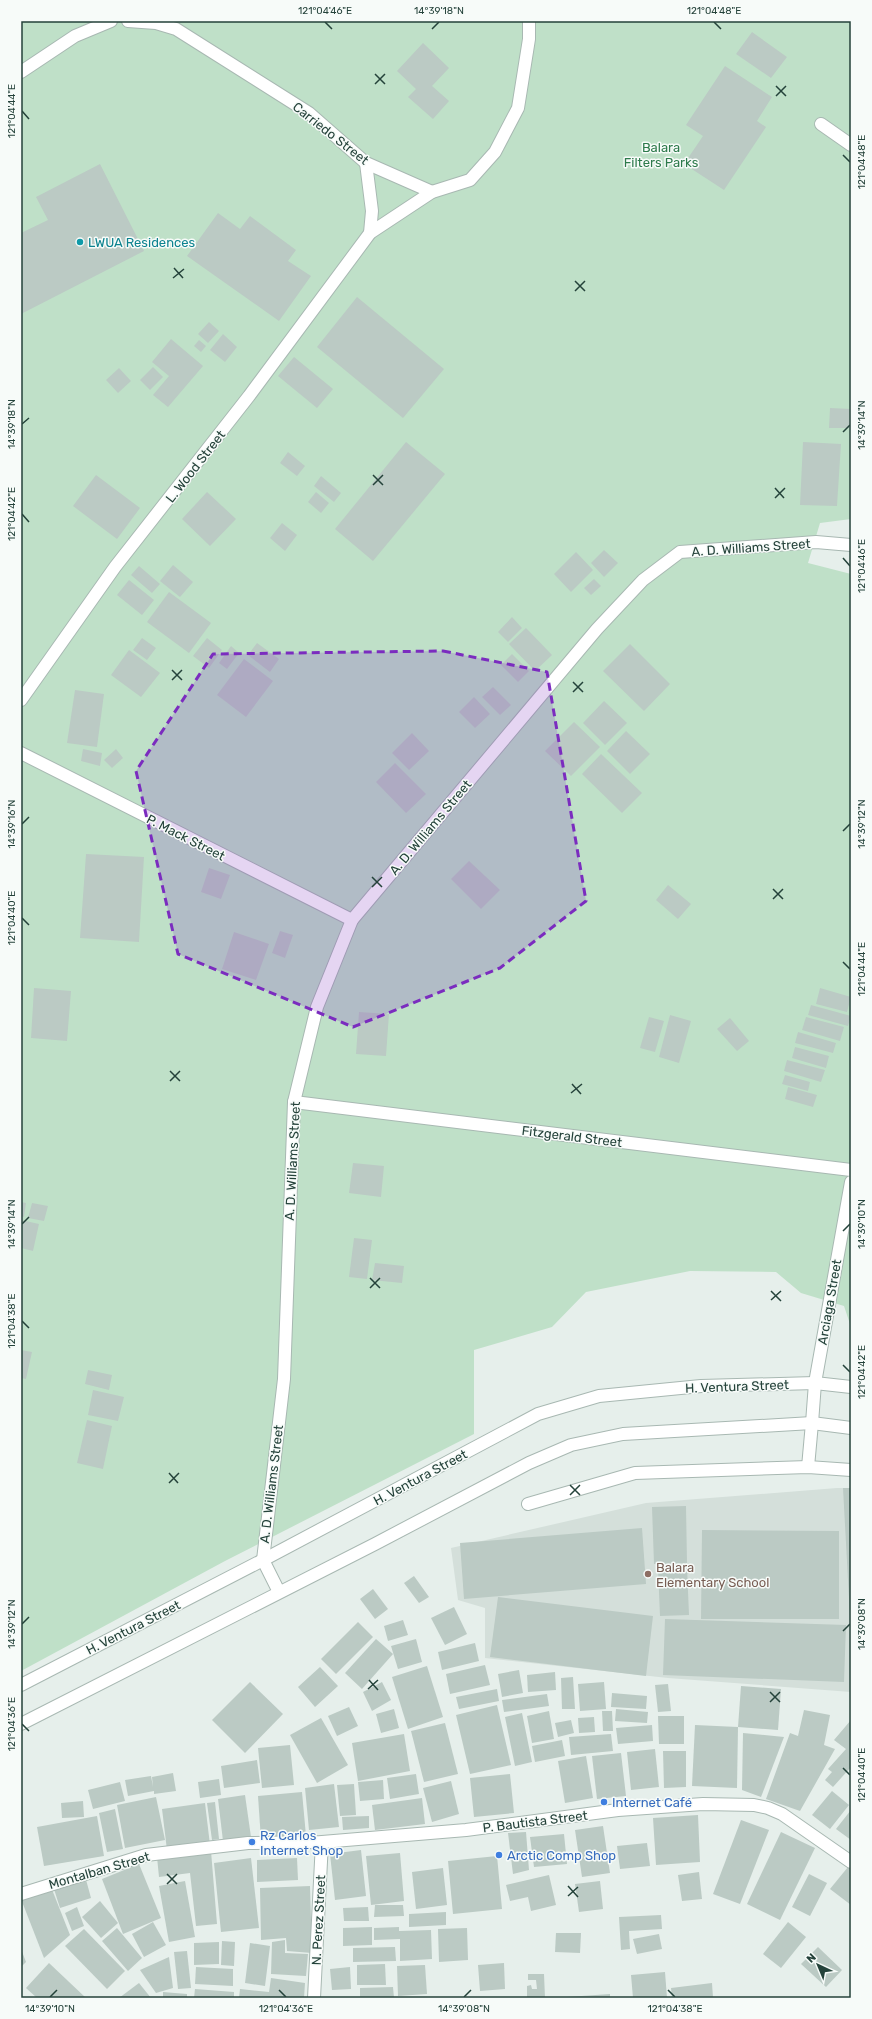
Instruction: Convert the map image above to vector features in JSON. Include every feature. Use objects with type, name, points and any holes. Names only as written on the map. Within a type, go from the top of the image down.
[{"type":"street","points":[[21,72],[75,36],[111,21]]},
{"type":"street","name":"Carriedo Street","points":[[128,21],[156,23],[176,29],[309,113],[366,163],[432,192]]},
{"type":"street","points":[[432,192],[470,180],[495,152],[518,108],[529,39],[529,21]]},
{"type":"street","points":[[821,124],[851,144]]},
{"type":"street","points":[[366,163],[372,211],[370,233]]},
{"type":"street","name":"L. Wood Street","points":[[21,700],[115,567],[249,396],[370,233],[432,192]]},
{"type":"street","name":"A. D. Williams Street","points":[[279,1592],[263,1560],[284,1379],[294,1102],[317,1007],[352,920],[597,629],[643,580],[668,561],[680,552],[816,542],[851,545]]},
{"type":"street","name":"P. Mack Street","points":[[21,753],[352,920]]},
{"type":"street","name":"Fitzgerald Street","points":[[294,1102],[851,1170]]},
{"type":"street","name":"Arciaga Street","points":[[808,1467],[815,1383],[851,1182]]},
{"type":"street","name":"H. Ventura Street","points":[[21,1685],[263,1560],[538,1414],[599,1396],[701,1386],[815,1383],[851,1387]]},
{"type":"street","points":[[21,1724],[529,1463],[571,1445],[623,1434],[812,1423],[851,1428]]},
{"type":"street","points":[[528,1504],[634,1473],[808,1467],[851,1470]]},
{"type":"street","name":"P. Bautista Street","points":[[322,1842],[466,1830],[618,1810],[703,1804],[754,1805],[768,1808],[782,1814],[851,1862]]},
{"type":"street","name":"Montalban Street","points":[[21,1894],[146,1855],[248,1843],[322,1842]]},
{"type":"street","name":"N. Perez Street","points":[[314,1998],[322,1842]]},
{"type":"highlighted area","points":[[443,651],[547,672],[586,901],[500,968],[353,1027],[178,954],[136,771],[213,654]]},
{"type":"shaded area","name":"Balara Elementary School","points":[[851,1488],[851,1692],[668,1678],[485,1658],[485,1608],[458,1600],[451,1548],[646,1503]]},
{"type":"green space","name":"Balara Filters Parks","points":[[21,21],[851,21],[851,519],[820,523],[808,563],[851,574],[851,1327],[844,1306],[801,1293],[776,1272],[690,1271],[586,1292],[552,1327],[474,1350],[474,1434],[225,1561],[21,1671]]},
{"type":"building","points":[[752,32],[787,57],[771,78],[736,54]]},
{"type":"building","points":[[423,43],[449,68],[432,86],[449,101],[433,119],[408,97],[416,89],[397,71]]},
{"type":"building","points":[[725,66],[772,97],[757,121],[766,127],[724,190],[684,164],[703,136],[686,125]]},
{"type":"building","name":"LWUA Residences","points":[[100,164],[144,251],[21,314],[21,233],[48,220],[36,197]]},
{"type":"building","points":[[218,213],[240,229],[250,216],[296,250],[288,261],[311,276],[279,321],[187,256]]},
{"type":"building","points":[[357,297],[444,369],[403,418],[317,347]]},
{"type":"building","points":[[209,322],[219,331],[208,343],[198,334]]},
{"type":"building","points":[[223,334],[237,347],[225,362],[210,350]]},
{"type":"building","points":[[171,339],[203,366],[168,407],[153,395],[169,376],[152,362]]},
{"type":"building","points":[[199,340],[206,346],[201,352],[194,346]]},
{"type":"building","points":[[294,357],[333,389],[317,408],[278,376]]},
{"type":"building","points":[[153,367],[163,377],[150,390],[140,380]]},
{"type":"building","points":[[119,368],[131,381],[118,393],[106,380]]},
{"type":"building","points":[[830,408],[851,409],[851,428],[829,428]]},
{"type":"building","points":[[406,442],[445,474],[373,561],[335,529]]},
{"type":"building","points":[[803,442],[841,444],[837,506],[800,505]]},
{"type":"building","points":[[288,452],[305,466],[297,476],[280,463]]},
{"type":"building","points":[[96,475],[140,508],[117,539],[73,506]]},
{"type":"building","points":[[321,476],[341,493],[334,502],[314,486]]},
{"type":"building","points":[[207,492],[236,519],[210,546],[182,519]]},
{"type":"building","points":[[316,492],[329,503],[321,513],[308,502]]},
{"type":"building","points":[[282,523],[297,535],[285,551],[270,538]]},
{"type":"building","points":[[604,550],[618,563],[604,577],[591,563]]},
{"type":"building","points":[[576,552],[593,570],[571,592],[554,574]]},
{"type":"building","points":[[173,565],[193,582],[180,597],[160,581]]},
{"type":"building","points":[[139,566],[160,584],[152,593],[131,575]]},
{"type":"building","points":[[594,579],[601,586],[591,595],[584,588]]},
{"type":"building","points":[[129,580],[154,600],[142,615],[117,595]]},
{"type":"building","points":[[169,592],[211,623],[189,653],[147,622]]},
{"type":"building","points":[[512,617],[522,628],[508,642],[498,632]]},
{"type":"building","points":[[526,628],[552,655],[535,671],[509,644]]},
{"type":"building","points":[[142,638],[156,648],[147,660],[133,650]]},
{"type":"building","points":[[207,638],[222,650],[209,668],[193,656]]},
{"type":"building","points":[[257,643],[279,659],[270,672],[248,655]]},
{"type":"building","points":[[630,644],[670,684],[644,711],[603,671]]},
{"type":"building","points":[[231,646],[239,653],[227,669],[219,663]]},
{"type":"building","points":[[129,650],[160,673],[141,697],[111,675]]},
{"type":"building","points":[[512,654],[529,671],[518,682],[501,665]]},
{"type":"building","points":[[244,659],[273,681],[246,717],[217,695]]},
{"type":"building","points":[[493,687],[511,705],[500,715],[482,697]]},
{"type":"building","points":[[75,690],[104,694],[97,747],[67,743]]},
{"type":"building","points":[[474,697],[490,714],[475,728],[459,712]]},
{"type":"building","points":[[604,701],[627,723],[605,745],[583,723]]},
{"type":"building","points":[[574,722],[600,747],[571,776],[545,751]]},
{"type":"building","points":[[626,731],[650,754],[630,774],[607,751]]},
{"type":"building","points":[[412,733],[429,751],[409,770],[392,753]]},
{"type":"building","points":[[83,749],[102,753],[100,766],[81,761]]},
{"type":"building","points":[[116,749],[123,758],[112,768],[104,760]]},
{"type":"building","points":[[601,754],[642,793],[622,813],[582,774]]},
{"type":"building","points":[[395,763],[426,794],[406,813],[376,782]]},
{"type":"building","points":[[86,854],[144,857],[139,942],[80,938]]},
{"type":"building","points":[[469,861],[500,890],[481,909],[451,879]]},
{"type":"building","points":[[209,868],[230,875],[221,899],[201,892]]},
{"type":"building","points":[[668,885],[691,904],[678,919],[656,900]]},
{"type":"building","points":[[280,931],[293,935],[285,958],[272,953]]},
{"type":"building","points":[[234,932],[269,944],[256,980],[222,969]]},
{"type":"building","points":[[34,988],[71,991],[67,1041],[31,1038]]},
{"type":"building","points":[[820,988],[851,997],[847,1012],[816,1004]]},
{"type":"building","points":[[811,1005],[851,1016],[848,1026],[808,1015]]},
{"type":"building","points":[[359,1012],[389,1014],[386,1056],[356,1054]]},
{"type":"building","points":[[670,1015],[691,1021],[679,1063],[659,1057]]},
{"type":"building","points":[[649,1017],[664,1021],[655,1052],[640,1048]]},
{"type":"building","points":[[806,1017],[844,1027],[840,1041],[802,1030]]},
{"type":"building","points":[[730,1018],[749,1041],[737,1051],[717,1029]]},
{"type":"building","points":[[798,1032],[836,1043],[833,1053],[795,1043]]},
{"type":"building","points":[[795,1047],[829,1056],[826,1068],[792,1058]]},
{"type":"building","points":[[787,1060],[825,1070],[821,1082],[784,1071]]},
{"type":"building","points":[[785,1075],[810,1082],[808,1091],[782,1084]]},
{"type":"building","points":[[788,1087],[817,1095],[813,1107],[785,1099]]},
{"type":"building","points":[[353,1163],[384,1166],[381,1197],[349,1193]]},
{"type":"building","points":[[21,1202],[26,1203],[24,1217],[21,1216]]},
{"type":"building","points":[[32,1203],[48,1206],[44,1221],[28,1218]]},
{"type":"building","points":[[21,1220],[39,1224],[33,1251],[21,1248]]},
{"type":"building","points":[[354,1238],[372,1240],[367,1279],[349,1277]]},
{"type":"building","points":[[375,1263],[404,1266],[402,1283],[372,1280]]},
{"type":"building","points":[[21,1350],[32,1352],[26,1379],[21,1378]]},
{"type":"building","points":[[88,1370],[112,1375],[109,1390],[85,1384]]},
{"type":"building","points":[[93,1390],[124,1397],[118,1421],[88,1415]]},
{"type":"building","points":[[87,1420],[112,1426],[103,1469],[77,1463]]},
{"type":"building","points":[[843,1488],[851,1488],[851,1617],[850,1617]]},
{"type":"building","points":[[686,1506],[687,1563],[654,1564],[652,1507]]},
{"type":"building","points":[[642,1528],[646,1584],[464,1599],[460,1543]]},
{"type":"building","points":[[702,1530],[839,1531],[839,1619],[701,1619]]},
{"type":"building","points":[[687,1567],[689,1615],[660,1616],[658,1568]]},
{"type":"building","points":[[414,1576],[429,1597],[419,1603],[404,1583]]},
{"type":"building","points":[[373,1589],[388,1609],[375,1619],[360,1599]]},
{"type":"building","points":[[498,1597],[653,1616],[646,1676],[490,1657]]},
{"type":"building","points":[[454,1607],[467,1634],[445,1645],[431,1618]]},
{"type":"building","points":[[665,1619],[846,1625],[844,1682],[663,1675]]},
{"type":"building","points":[[403,1620],[408,1635],[388,1641],[384,1626]]},
{"type":"building","points":[[358,1622],[373,1637],[336,1674],[321,1659]]},
{"type":"building","points":[[376,1639],[393,1654],[362,1689],[345,1673]]},
{"type":"building","points":[[416,1639],[422,1662],[398,1669],[391,1646]]},
{"type":"building","points":[[475,1643],[479,1661],[442,1670],[438,1652]]},
{"type":"building","points":[[485,1665],[490,1685],[450,1694],[446,1674]]},
{"type":"building","points":[[427,1666],[443,1717],[408,1729],[392,1677]]},
{"type":"building","points":[[320,1667],[338,1686],[315,1707],[298,1687]]},
{"type":"building","points":[[519,1670],[523,1693],[502,1697],[498,1674]]},
{"type":"building","points":[[555,1672],[556,1690],[528,1692],[527,1675]]},
{"type":"building","points":[[573,1677],[575,1709],[562,1709],[561,1678]]},
{"type":"building","points":[[250,1682],[283,1714],[245,1753],[212,1720]]},
{"type":"building","points":[[382,1682],[391,1700],[372,1711],[363,1692]]},
{"type":"building","points":[[604,1682],[606,1709],[580,1711],[578,1684]]},
{"type":"building","points":[[668,1684],[671,1711],[658,1712],[655,1685]]},
{"type":"building","points":[[741,1686],[781,1689],[778,1730],[738,1727]]},
{"type":"building","points":[[497,1689],[499,1701],[459,1709],[456,1697]]},
{"type":"building","points":[[612,1693],[647,1696],[646,1709],[611,1707]]},
{"type":"building","points":[[547,1694],[549,1706],[504,1712],[502,1700]]},
{"type":"building","points":[[497,1705],[511,1765],[470,1774],[456,1715]]},
{"type":"building","points":[[349,1707],[358,1726],[337,1736],[328,1716]]},
{"type":"building","points":[[394,1709],[399,1728],[381,1733],[376,1714]]},
{"type":"building","points":[[616,1709],[648,1712],[647,1723],[615,1721]]},
{"type":"building","points":[[804,1710],[830,1715],[824,1745],[835,1749],[800,1811],[766,1799],[790,1733],[798,1736]]},
{"type":"building","points":[[549,1711],[554,1739],[532,1743],[527,1716]]},
{"type":"building","points":[[602,1711],[612,1711],[613,1731],[603,1731]]},
{"type":"building","points":[[522,1713],[532,1762],[515,1766],[505,1717]]},
{"type":"building","points":[[658,1716],[684,1716],[684,1744],[659,1744]]},
{"type":"building","points":[[594,1717],[595,1732],[579,1733],[578,1718]]},
{"type":"building","points":[[321,1718],[348,1765],[317,1783],[290,1735]]},
{"type":"building","points":[[571,1720],[574,1733],[558,1737],[555,1723]]},
{"type":"building","points":[[851,1720],[851,1767],[833,1787],[825,1780],[832,1772],[828,1769],[846,1749],[834,1740]]},
{"type":"building","points":[[445,1723],[458,1774],[424,1782],[411,1731]]},
{"type":"building","points":[[652,1725],[653,1741],[618,1744],[616,1728]]},
{"type":"building","points":[[695,1725],[738,1727],[737,1788],[692,1786]]},
{"type":"building","points":[[743,1733],[784,1737],[761,1797],[742,1790]]},
{"type":"building","points":[[404,1734],[410,1771],[358,1781],[352,1743]]},
{"type":"building","points":[[611,1734],[613,1751],[571,1755],[569,1737]]},
{"type":"building","points":[[562,1740],[565,1756],[535,1762],[532,1746]]},
{"type":"building","points":[[290,1745],[294,1785],[262,1788],[258,1748]]},
{"type":"building","points":[[655,1749],[659,1787],[631,1790],[627,1752]]},
{"type":"building","points":[[663,1751],[686,1751],[686,1787],[664,1788]]},
{"type":"building","points":[[621,1753],[626,1796],[597,1799],[592,1756]]},
{"type":"building","points":[[586,1756],[593,1798],[565,1803],[558,1761]]},
{"type":"building","points":[[257,1760],[260,1783],[224,1788],[221,1766]]},
{"type":"building","points":[[173,1773],[176,1791],[154,1794],[154,1791],[128,1796],[125,1780],[151,1776],[153,1787],[152,1777]]},
{"type":"building","points":[[416,1774],[419,1794],[390,1799],[387,1778]]},
{"type":"building","points":[[510,1774],[514,1813],[474,1817],[470,1778]]},
{"type":"building","points":[[219,1779],[221,1795],[200,1798],[198,1782]]},
{"type":"building","points":[[383,1780],[384,1799],[360,1801],[358,1782]]},
{"type":"building","points":[[451,1781],[459,1814],[432,1822],[423,1788]]},
{"type":"building","points":[[120,1782],[125,1801],[93,1809],[88,1790]]},
{"type":"building","points":[[334,1784],[339,1827],[309,1830],[305,1788]]},
{"type":"building","points":[[354,1784],[356,1815],[340,1816],[337,1785]]},
{"type":"building","points":[[832,1791],[849,1805],[830,1829],[812,1815]]},
{"type":"building","points":[[302,1792],[306,1836],[261,1840],[258,1796]]},
{"type":"building","points":[[245,1795],[251,1837],[223,1841],[218,1799]]},
{"type":"building","points":[[156,1797],[165,1840],[125,1848],[117,1805]]},
{"type":"building","points":[[422,1798],[425,1824],[375,1830],[372,1805]]},
{"type":"building","points":[[83,1801],[84,1817],[62,1818],[61,1803]]},
{"type":"building","points":[[215,1802],[219,1839],[212,1840],[207,1803]]},
{"type":"building","points":[[205,1803],[210,1845],[167,1850],[162,1809]]},
{"type":"building","points":[[115,1809],[123,1849],[107,1852],[99,1813]]},
{"type":"building","points":[[851,1810],[851,1840],[836,1829]]},
{"type":"building","points":[[698,1815],[700,1862],[656,1865],[653,1818]]},
{"type":"building","points":[[97,1816],[104,1856],[44,1866],[37,1827]]},
{"type":"building","points":[[369,1816],[369,1828],[343,1830],[342,1817]]},
{"type":"building","points":[[741,1820],[769,1830],[740,1904],[713,1894]]},
{"type":"building","points":[[603,1826],[610,1873],[582,1877],[575,1830]]},
{"type":"building","points":[[526,1832],[529,1870],[513,1874],[508,1833]]},
{"type":"building","points":[[781,1832],[815,1848],[780,1920],[747,1904]]},
{"type":"building","points":[[564,1834],[567,1864],[534,1867],[530,1837]]},
{"type":"building","points":[[647,1843],[650,1866],[620,1869],[617,1846]]},
{"type":"building","points":[[361,1850],[366,1896],[335,1900],[330,1854]]},
{"type":"building","points":[[211,1851],[217,1924],[196,1926],[190,1873],[159,1877],[157,1857]]},
{"type":"building","points":[[400,1853],[404,1901],[371,1905],[366,1856]]},
{"type":"building","points":[[497,1856],[502,1909],[453,1914],[448,1861]]},
{"type":"building","points":[[251,1858],[259,1928],[221,1932],[214,1863]]},
{"type":"building","points":[[297,1858],[298,1880],[257,1882],[257,1860]]},
{"type":"building","points":[[139,1864],[161,1918],[123,1934],[102,1879]]},
{"type":"building","points":[[848,1867],[851,1869],[851,1905],[830,1889]]},
{"type":"building","points":[[443,1868],[447,1905],[416,1909],[412,1872]]},
{"type":"building","points":[[699,1872],[702,1899],[682,1901],[678,1875]]},
{"type":"building","points":[[809,1874],[827,1883],[810,1916],[792,1907]]},
{"type":"building","points":[[549,1875],[556,1905],[531,1911],[528,1897],[510,1901],[506,1885]]},
{"type":"building","points":[[85,1876],[91,1898],[60,1908],[53,1886]]},
{"type":"building","points":[[185,1881],[195,1937],[169,1942],[159,1886]]},
{"type":"building","points":[[600,1881],[603,1909],[579,1912],[575,1884]]},
{"type":"building","points":[[310,1886],[312,1953],[287,1951],[286,1938],[261,1940],[260,1888]]},
{"type":"building","points":[[51,1887],[70,1935],[44,1958],[21,1899]]},
{"type":"building","points":[[100,1901],[118,1923],[101,1938],[82,1917]]},
{"type":"building","points":[[375,1905],[403,1905],[404,1916],[374,1917]]},
{"type":"building","points":[[77,1907],[84,1926],[72,1931],[65,1913]]},
{"type":"building","points":[[368,1907],[369,1921],[344,1921],[343,1908]]},
{"type":"building","points":[[446,1912],[446,1925],[409,1927],[409,1914]]},
{"type":"building","points":[[661,1915],[662,1929],[629,1931],[630,1949],[621,1950],[619,1917]]},
{"type":"building","points":[[153,1922],[166,1945],[144,1957],[132,1934]]},
{"type":"building","points":[[788,1922],[806,1937],[781,1968],[763,1954]]},
{"type":"building","points":[[372,1927],[372,1945],[343,1946],[343,1928]]},
{"type":"building","points":[[399,1927],[399,1931],[431,1930],[432,1959],[400,1961],[400,1939],[374,1940],[374,1928]]},
{"type":"building","points":[[117,1928],[142,1958],[128,1971],[102,1941]]},
{"type":"building","points":[[467,1928],[468,1960],[439,1962],[438,1929]]},
{"type":"building","points":[[84,1929],[125,1971],[107,1989],[65,1946]]},
{"type":"building","points":[[556,1933],[581,1933],[580,1953],[555,1952]]},
{"type":"building","points":[[659,1934],[662,1949],[637,1954],[633,1939]]},
{"type":"building","points":[[285,1940],[285,1953],[308,1954],[306,1976],[271,1974],[272,1942]]},
{"type":"building","points":[[222,1941],[235,1942],[234,1966],[221,1965]]},
{"type":"building","points":[[219,1942],[219,1964],[194,1965],[194,1943]]},
{"type":"building","points":[[250,1943],[270,1946],[265,1986],[245,1983]]},
{"type":"building","points":[[395,1947],[396,1961],[353,1962],[353,1948]]},
{"type":"building","points":[[818,1947],[842,1970],[826,1987],[801,1964]]},
{"type":"building","points":[[21,1949],[26,1962],[21,1967]]},
{"type":"building","points":[[187,1951],[191,1988],[178,1989],[174,1952]]},
{"type":"building","points":[[169,1957],[173,1988],[156,1993],[140,1970]]},
{"type":"building","points":[[49,1963],[86,1998],[37,1998],[26,1988]]},
{"type":"building","points":[[504,1963],[505,1989],[480,1991],[478,1965]]},
{"type":"building","points":[[385,1964],[386,1985],[357,1985],[357,1965]]},
{"type":"building","points":[[425,1965],[427,1994],[398,1996],[397,1966]]},
{"type":"building","points":[[196,1967],[233,1969],[233,1986],[195,1984]]},
{"type":"building","points":[[350,1967],[351,1989],[332,1990],[330,1969]]},
{"type":"building","points":[[665,1972],[667,1998],[633,1998],[631,1975]]},
{"type":"building","points":[[528,1974],[544,1974],[545,1998],[527,1998],[527,1986],[531,1985],[532,1989],[537,1989],[536,1980],[528,1980]]},
{"type":"building","points":[[271,1978],[305,1983],[304,1998],[239,1998],[240,1989],[269,1992]]},
{"type":"building","points":[[139,1983],[151,1998],[119,1998]]},
{"type":"building","points":[[712,1983],[713,1998],[672,1998],[671,1988]]},
{"type":"building","points":[[393,1987],[394,1998],[360,1998],[360,1988]]},
{"type":"building","points":[[195,1989],[234,1992],[234,1998],[194,1998]]},
{"type":"building","points":[[163,1992],[187,1994],[187,1998],[163,1998]]},
{"type":"building","points":[[610,1994],[610,1998],[567,1998],[567,1997]]},
{"type":"place","name":"LWUA Residences","points":[[80,242]]},
{"type":"place","name":"Balara Elementary School","points":[[648,1574]]},
{"type":"place","name":"Internet Café","points":[[604,1802]]},
{"type":"place","name":"Rz Carlos Internet Shop","points":[[252,1842]]},
{"type":"place","name":"Arctic Comp Shop","points":[[499,1855]]}]
